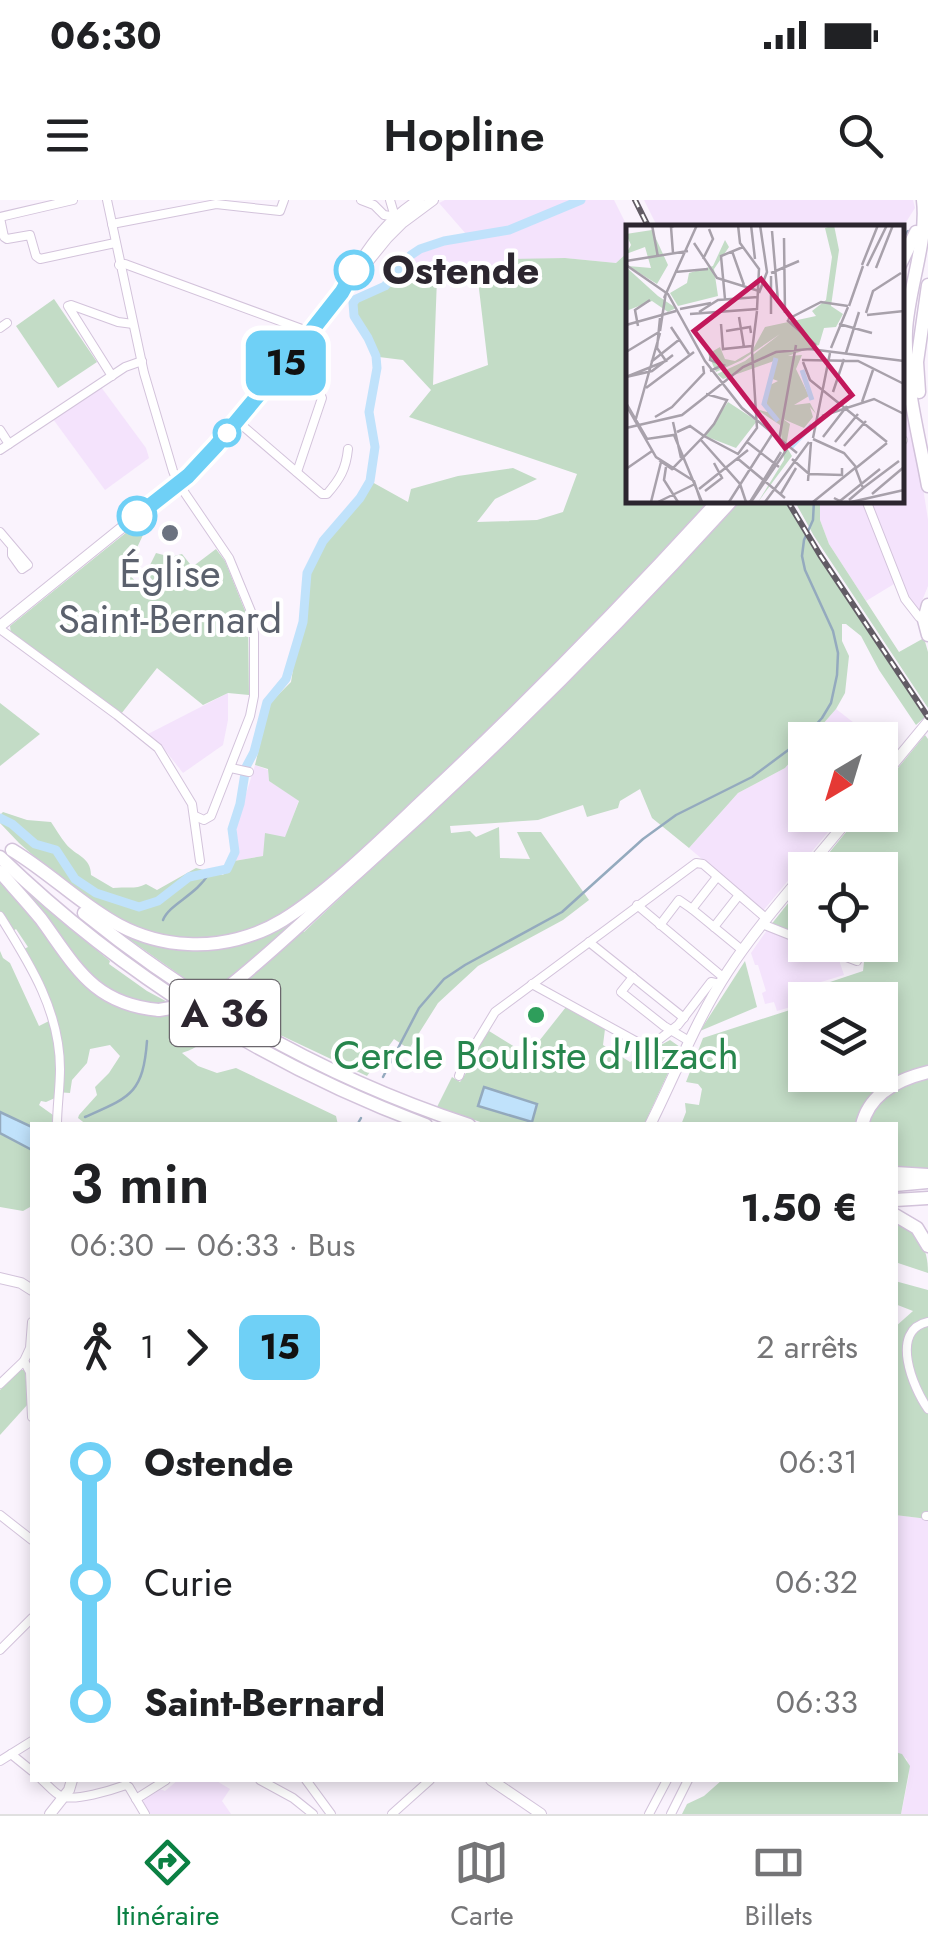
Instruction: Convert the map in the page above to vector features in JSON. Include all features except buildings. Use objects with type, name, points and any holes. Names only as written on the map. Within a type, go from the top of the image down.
[{"type":"highway","points":[[903,260],[916,234],[921,200]]},
{"type":"highway","points":[[921,200],[924,223],[904,315],[910,381],[928,486]]},
{"type":"highway","points":[[928,285],[917,362],[928,444]]},
{"type":"highway","points":[[904,315],[924,306]]},
{"type":"highway","points":[[6,854],[37,865],[92,910],[128,931],[162,941],[207,944],[249,935],[280,921],[332,882],[407,815],[550,679],[718,502]]},
{"type":"highway","points":[[0,872],[88,982],[117,1001],[133,1006],[158,1010],[194,1004],[232,984],[512,730],[632,610],[730,502]]},
{"type":"highway","points":[[928,605],[928,635]]},
{"type":"highway","name":"A 36","points":[[0,838],[6,854],[58,910],[114,954],[225,1029],[315,1078],[419,1122]]},
{"type":"highway","name":"A 36","points":[[6,854],[122,944],[233,1018],[362,1084],[462,1122]]},
{"type":"highway","points":[[863,1122],[868,1107],[882,1093],[928,1072]]},
{"type":"highway","points":[[898,1174],[928,1179]]},
{"type":"highway","points":[[898,1184],[928,1179]]},
{"type":"highway","points":[[898,1200],[928,1198]]},
{"type":"highway","points":[[898,1217],[917,1228],[928,1246]]},
{"type":"main road","points":[[0,628],[197,467],[275,376],[398,220],[419,200]]},
{"type":"main road","points":[[398,220],[434,200]]},
{"type":"main road","points":[[898,758],[928,722]]},
{"type":"main road","points":[[822,852],[838,832]]},
{"type":"main road","points":[[651,1122],[688,1041],[722,981],[788,892]]},
{"type":"main road","points":[[0,1278],[29,1286]]},
{"type":"main road","points":[[50,1814],[71,1782]]},
{"type":"main road","points":[[510,1786],[541,1814]]},
{"type":"street","points":[[73,200],[0,218],[4,237],[30,235],[40,259],[115,243]]},
{"type":"street","points":[[107,200],[132,324],[178,483],[229,558],[252,614],[254,696],[250,716],[210,816],[204,820],[195,816]]},
{"type":"street","points":[[166,200],[168,212]]},
{"type":"street","points":[[112,224],[216,204],[252,204],[280,211],[284,200]]},
{"type":"street","points":[[362,200],[398,220]]},
{"type":"street","points":[[398,220],[390,200],[405,200]]},
{"type":"street","points":[[120,265],[310,332]]},
{"type":"street","points":[[112,376],[68,306],[132,324]]},
{"type":"street","points":[[0,450],[125,367],[142,361]]},
{"type":"street","points":[[275,376],[322,398],[297,472]]},
{"type":"street","points":[[237,421],[322,494],[327,494],[340,480],[348,448]]},
{"type":"street","points":[[0,430],[9,444]]},
{"type":"street","points":[[867,502],[905,599],[918,617],[926,620]]},
{"type":"street","points":[[0,532],[12,550]]},
{"type":"street","points":[[0,628],[158,748],[188,796],[195,816],[200,861]]},
{"type":"street","points":[[231,768],[246,772]]},
{"type":"street","points":[[459,1076],[495,1012],[696,863],[703,864],[764,921],[788,933]]},
{"type":"street","points":[[692,909],[717,877]]},
{"type":"street","points":[[714,927],[739,895]]},
{"type":"street","points":[[660,925],[679,900],[742,950]]},
{"type":"street","points":[[637,905],[722,981]]},
{"type":"street","points":[[0,916],[25,954],[55,1027],[60,1068],[57,1122]]},
{"type":"street","points":[[590,942],[684,1018]]},
{"type":"street","points":[[633,977],[621,992],[688,1041]]},
{"type":"street","points":[[532,984],[648,1048],[672,1032],[711,982],[722,981]]},
{"type":"street","points":[[928,1322],[914,1328],[907,1347],[914,1384],[928,1410]]},
{"type":"street","points":[[2,1379],[24,1361],[30,1348]]},
{"type":"street","points":[[24,1361],[30,1372]]},
{"type":"street","points":[[0,1515],[30,1538]]},
{"type":"street","points":[[0,1650],[30,1620]]},
{"type":"street","points":[[0,1761],[30,1742]]},
{"type":"street","points":[[10,1754],[30,1769]]},
{"type":"street","points":[[45,1782],[64,1797],[115,1790],[127,1783],[144,1814]]},
{"type":"street","points":[[136,1799],[163,1782]]},
{"type":"street","points":[[264,1782],[313,1814]]},
{"type":"street","points":[[307,1782],[331,1814]]},
{"type":"street","points":[[392,1814],[428,1782]]},
{"type":"street","points":[[649,1814],[666,1782]]},
{"type":"street","points":[[671,1814],[687,1782]]},
{"type":"shaded area","points":[[614,200],[626,225],[626,254],[616,263],[565,258],[510,260],[511,267],[413,280],[410,257],[466,234],[439,203]]},
{"type":"shaded area","points":[[644,200],[913,200],[915,208],[903,227],[656,225]]},
{"type":"shaded area","points":[[101,387],[146,448],[149,458],[105,490],[53,419]]},
{"type":"shaded area","points":[[903,391],[912,416],[928,520],[928,586],[918,611],[894,584],[866,601],[829,544],[820,520],[820,502],[903,502]]},
{"type":"shaded area","points":[[228,693],[223,745],[183,773],[148,734]]},
{"type":"shaded area","points":[[836,709],[853,722],[825,722]]},
{"type":"shaded area","points":[[255,765],[268,770],[269,781],[299,800],[285,838],[263,856],[234,861],[237,823]]},
{"type":"shaded area","points":[[788,765],[788,832],[828,832],[812,852],[788,852],[788,881],[763,911],[689,848],[738,793]]},
{"type":"shaded area","points":[[767,930],[788,938],[788,962],[840,962],[844,975],[821,982],[788,982],[788,1008],[777,1011],[774,1002],[765,1004],[762,993],[766,991],[751,953]]},
{"type":"shaded area","points":[[898,1515],[928,1519],[928,1814],[901,1814],[909,1775],[907,1759],[898,1754]]},
{"type":"shaded area","points":[[176,1782],[218,1782],[230,1789],[222,1801],[231,1814],[149,1814],[144,1799],[160,1789],[165,1791]]},
{"type":"green space","points":[[626,254],[626,502],[711,502],[493,730],[328,880],[285,912],[304,932],[528,720],[735,502],[786,502],[925,717],[916,725],[861,636],[842,624],[842,641],[849,656],[845,693],[836,709],[825,722],[788,722],[788,765],[738,793],[689,848],[652,818],[640,789],[620,801],[618,808],[587,817],[583,805],[538,820],[450,826],[451,833],[470,831],[476,837],[499,827],[500,858],[530,859],[517,832],[541,832],[589,900],[563,920],[478,966],[438,1003],[409,1049],[394,1039],[367,1076],[259,1025],[208,995],[109,925],[144,933],[77,894],[19,843],[0,823],[0,815],[3,812],[51,822],[66,844],[86,860],[91,875],[113,888],[146,884],[157,890],[196,868],[223,875],[234,861],[263,856],[265,833],[285,837],[299,801],[269,781],[268,769],[255,765],[270,703],[291,682],[305,620],[309,574],[325,542],[361,501],[372,482],[408,502],[411,489],[458,476],[513,468],[537,479],[495,499],[477,522],[537,520],[563,512],[577,474],[409,417],[431,390],[403,360],[379,357],[355,311],[358,300],[387,288],[410,257],[413,279],[437,278],[433,385],[488,365],[477,272],[510,267],[510,259],[565,258],[616,263]]},
{"type":"green space","points":[[54,299],[97,362],[58,388],[16,326]]},
{"type":"green space","points":[[795,502],[820,502],[820,520],[829,544],[899,652],[924,638],[928,652],[928,708]]},
{"type":"green space","points":[[143,519],[143,535],[126,571],[150,592],[163,589],[216,549],[225,561],[248,618],[249,695],[228,693],[203,705],[157,668],[121,714],[11,634],[10,626]]},
{"type":"green space","points":[[156,553],[171,557],[182,554],[190,564],[160,588],[146,573]]},
{"type":"green space","points":[[0,703],[40,734],[0,766]]},
{"type":"green space","points":[[925,735],[928,1169],[898,1172],[898,1122],[682,1122],[685,1103],[699,1105],[702,1089],[686,1082],[703,1038],[788,1011],[788,1092],[898,1092],[898,982],[830,982],[863,971],[864,962],[898,962],[898,852],[830,852],[846,832],[898,832],[898,768]]},
{"type":"green space","points":[[3,872],[109,964],[175,1006],[141,1005],[97,986]]},
{"type":"green space","points":[[0,878],[72,972],[97,995],[135,1012],[182,1012],[205,1032],[197,1046],[182,1053],[198,1066],[217,1073],[236,1068],[336,1116],[337,1122],[83,1122],[79,1115],[97,1095],[95,1087],[120,1056],[110,1045],[90,1049],[87,1063],[72,1080],[70,1093],[56,1092],[55,1098],[41,1101],[39,1105],[53,1115],[53,1122],[30,1122],[30,1126],[0,1112],[0,951],[10,963],[39,1026],[55,1018],[48,995],[24,949],[28,947],[0,911]]},
{"type":"green space","points":[[788,903],[788,933],[770,926]]},
{"type":"green space","points":[[745,961],[757,1007],[700,1031]]},
{"type":"green space","points":[[566,1007],[605,1029],[603,1045],[630,1062],[670,1040],[680,1047],[645,1122],[480,1122],[437,1107],[452,1077],[460,1082],[468,1070],[466,1065],[489,1031],[528,1055]]},
{"type":"green space","points":[[0,1133],[30,1149],[30,1207],[23,1211],[0,1207]]},
{"type":"green space","points":[[898,1223],[920,1242],[928,1273],[898,1263]]},
{"type":"green space","points":[[898,1282],[928,1290],[928,1519],[898,1515],[898,1324],[913,1311],[898,1305]]},
{"type":"green space","points":[[19,1370],[25,1370],[28,1404],[0,1435],[0,1390]]},
{"type":"green space","points":[[898,1753],[910,1766],[901,1814],[682,1814],[687,1804],[720,1782],[898,1782]]},
{"type":"water","points":[[484,1087],[537,1104],[532,1122],[478,1106]]},
{"type":"water","points":[[0,1112],[30,1126],[30,1149],[0,1133]]},
{"type":"waterway","points":[[0,818],[35,844],[56,850],[75,879],[96,893],[139,907],[158,901],[189,877],[227,869],[235,852],[232,829],[246,767],[254,752],[267,702],[286,679],[303,622],[307,573],[323,541],[370,481],[375,447],[369,412],[376,356],[354,316],[353,303],[385,286],[420,249],[509,230],[581,200]]},
{"type":"waterway","points":[[903,238],[908,231]]},
{"type":"waterway","points":[[383,1077],[419,1008],[444,979],[562,912],[643,839],[676,815],[752,777],[803,739],[822,718],[831,703],[838,653],[802,556],[814,502]]},
{"type":"waterway","points":[[163,920],[209,873]]},
{"type":"waterway","points":[[85,1117],[131,1091],[142,1072],[147,1041]]},
{"type":"waterway","points":[[359,1122],[361,1118]]},
{"type":"railway","points":[[635,200],[648,225]]},
{"type":"railway","points":[[788,502],[928,717]]},
{"type":"bus line","name":"15","points":[[137,516],[188,476],[216,446],[342,292],[354,270]]},
{"type":"place","name":"Ostende","points":[[354,270]]},
{"type":"place","name":"Église Saint-Bernard","points":[[170,533]]},
{"type":"place","name":"Cercle Bouliste d'Illzach","points":[[536,1015]]}]
